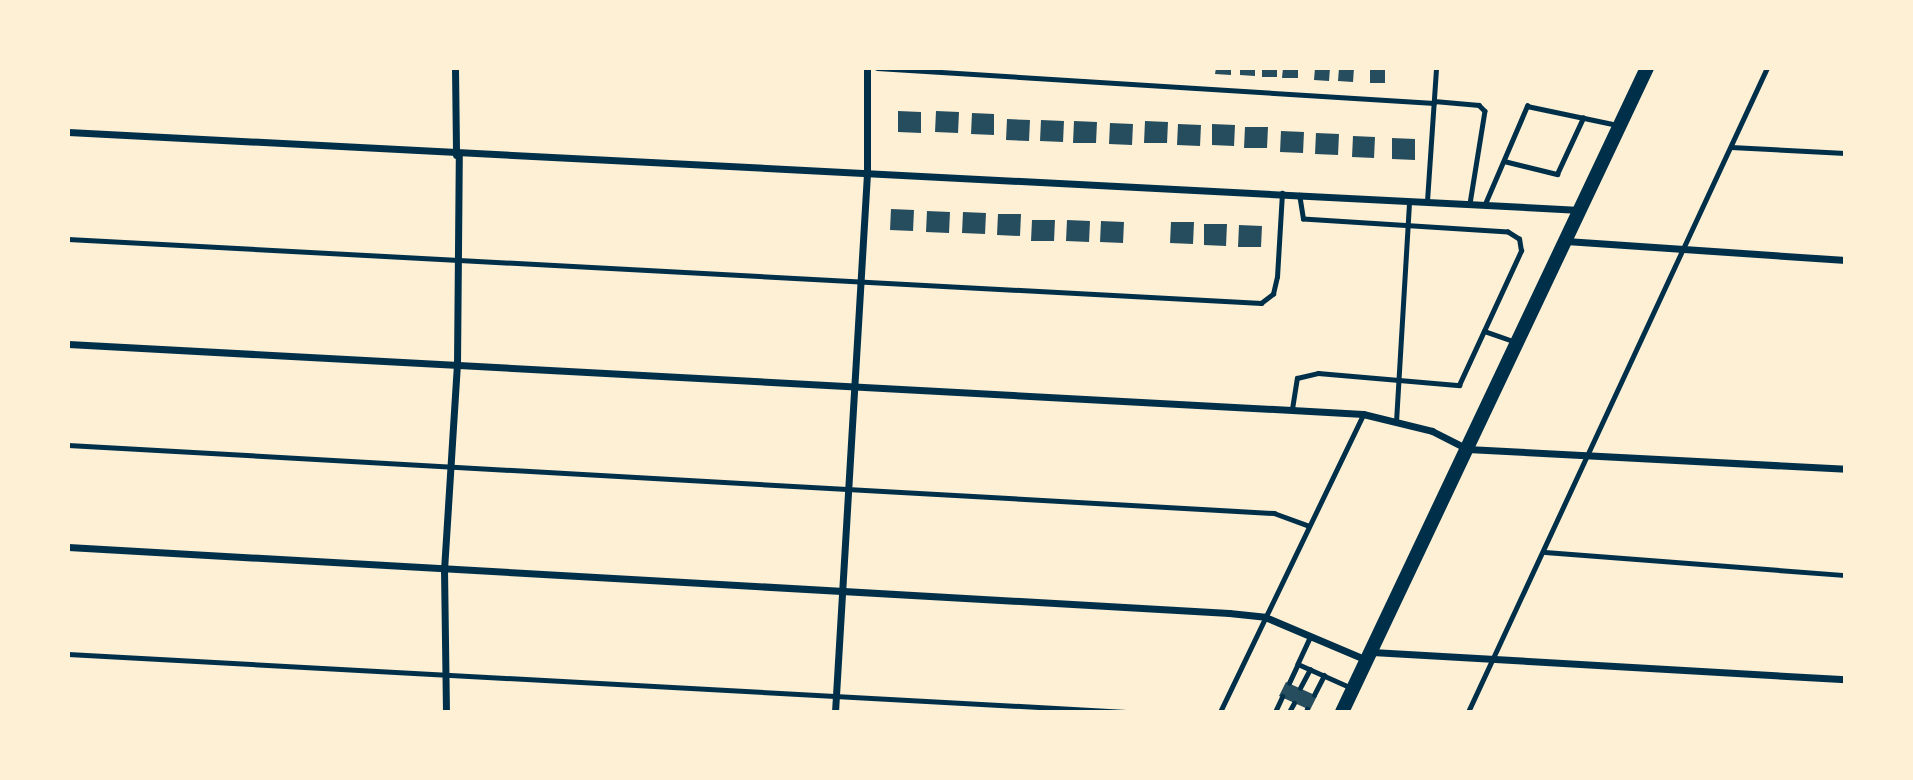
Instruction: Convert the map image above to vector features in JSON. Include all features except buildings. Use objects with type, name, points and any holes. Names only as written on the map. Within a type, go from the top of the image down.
[{"type":"main road","points":[[1342,712],[1647,68]]},
{"type":"street","points":[[446,712],[443,674],[444,569],[457,364],[459,259],[454,68]]},
{"type":"street","points":[[835,712],[867,173],[867,68]]},
{"type":"street","points":[[68,132],[457,155],[1282,193],[1580,210]]},
{"type":"street","points":[[1566,241],[1845,260]]},
{"type":"street","points":[[68,344],[1363,414],[1396,422],[1467,449],[1845,469]]},
{"type":"street","points":[[68,547],[1265,617],[1370,656],[1845,679]]},
{"type":"lane","points":[[877,68],[1479,105],[1485,111],[1470,204]]},
{"type":"lane","points":[[1427,201],[1436,68]]},
{"type":"lane","points":[[1468,712],[1545,552],[1586,455],[1767,68]]},
{"type":"lane","points":[[1485,204],[1527,106],[1620,126]]},
{"type":"lane","points":[[1504,161],[1557,174],[1583,118]]},
{"type":"lane","points":[[1731,147],[1845,153]]},
{"type":"lane","points":[[68,239],[1261,303],[1273,294],[1277,277],[1282,193]]},
{"type":"lane","points":[[1292,410],[1294,384],[1303,375],[1399,379],[1456,387],[1521,251],[1519,239],[1508,232],[1303,219],[1299,194]]},
{"type":"lane","points":[[1396,422],[1409,200]]},
{"type":"lane","points":[[1484,331],[1518,343]]},
{"type":"lane","points":[[1220,712],[1363,414]]},
{"type":"lane","points":[[68,446],[1274,513],[1309,526]]},
{"type":"lane","points":[[1545,552],[1845,575]]},
{"type":"lane","points":[[1289,683],[1311,635]]},
{"type":"lane","points":[[68,654],[1130,712]]},
{"type":"lane","points":[[1298,664],[1353,689]]},
{"type":"lane","points":[[1300,688],[1310,669]]},
{"type":"lane","points":[[1314,695],[1324,675]]},
{"type":"lane","points":[[1275,712],[1282,697]]},
{"type":"lane","points":[[1289,712],[1294,703]]}]
